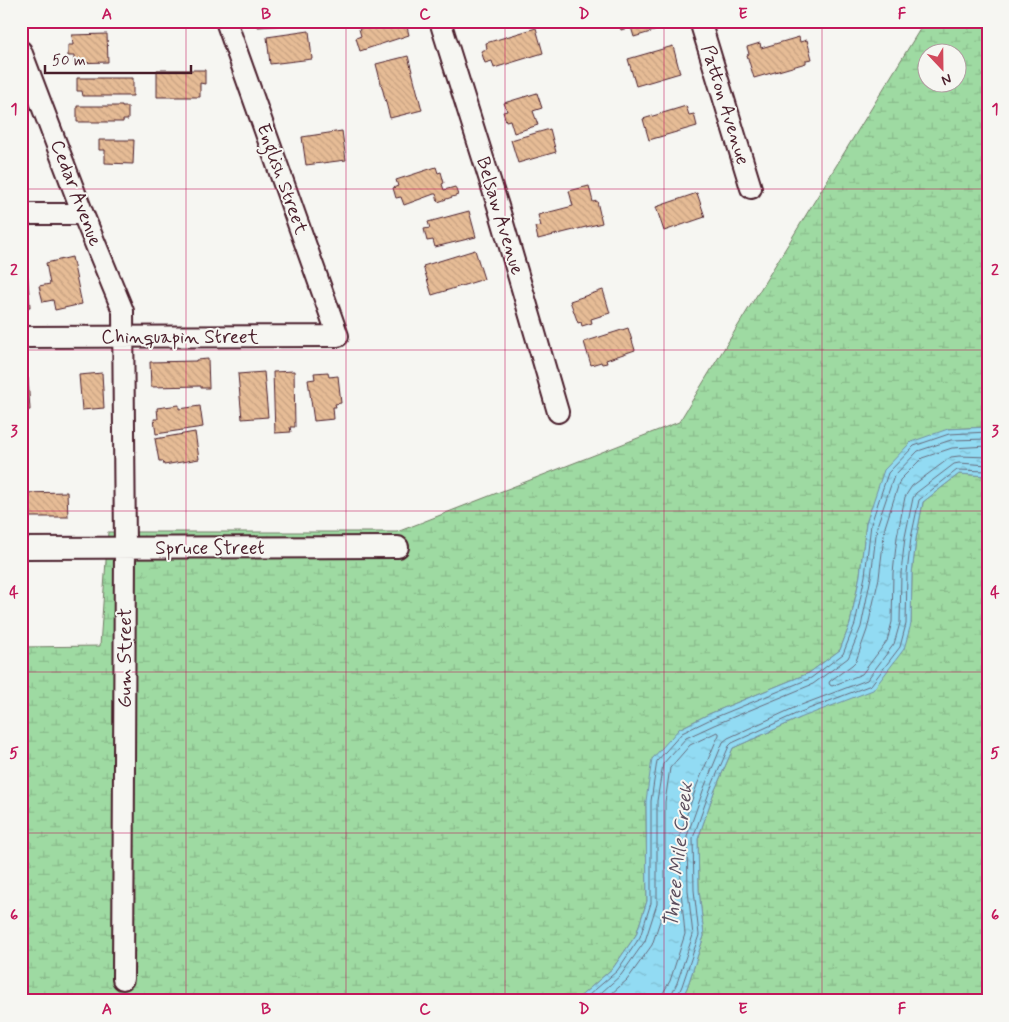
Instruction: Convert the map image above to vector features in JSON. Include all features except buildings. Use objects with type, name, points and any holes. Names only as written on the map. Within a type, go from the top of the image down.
[{"type":"street","name":"English Street","points":[[226,21],[338,336]]},
{"type":"street","name":"Belsaw Avenue","points":[[440,21],[498,206],[558,412]]},
{"type":"street","name":"Patton Avenue","points":[[700,21],[751,188]]},
{"type":"street","name":"Cedar Avenue","points":[[21,51],[123,311],[123,337]]},
{"type":"street","points":[[21,214],[84,214]]},
{"type":"street","name":"Chinquapin Street","points":[[21,337],[338,336]]},
{"type":"street","name":"Gum Street","points":[[123,337],[125,548],[123,979]]},
{"type":"street","name":"Spruce Street","points":[[21,548],[398,547]]},
{"type":"green space","points":[[925,21],[988,21],[988,427],[948,429],[866,523],[860,575],[850,624],[840,650],[809,673],[709,714],[679,729],[646,801],[647,901],[636,935],[613,968],[575,1001],[21,1001],[21,647],[100,646],[108,532],[397,532],[679,422]]},
{"type":"green space","points":[[959,474],[988,476],[988,1001],[680,1001],[687,988],[704,936],[699,890],[698,839],[714,792],[733,748],[800,718],[911,624],[912,574],[923,502]]},
{"type":"water","name":"Three Mile Creek","points":[[988,427],[988,476],[959,474],[923,502],[912,574],[911,624],[904,649],[873,690],[800,718],[733,748],[714,792],[698,839],[699,890],[704,936],[687,988],[680,1001],[575,1001],[613,968],[636,935],[647,901],[646,801],[652,759],[679,729],[709,714],[809,673],[840,650],[850,624],[860,575],[866,523],[884,470],[911,442],[948,429]]}]
